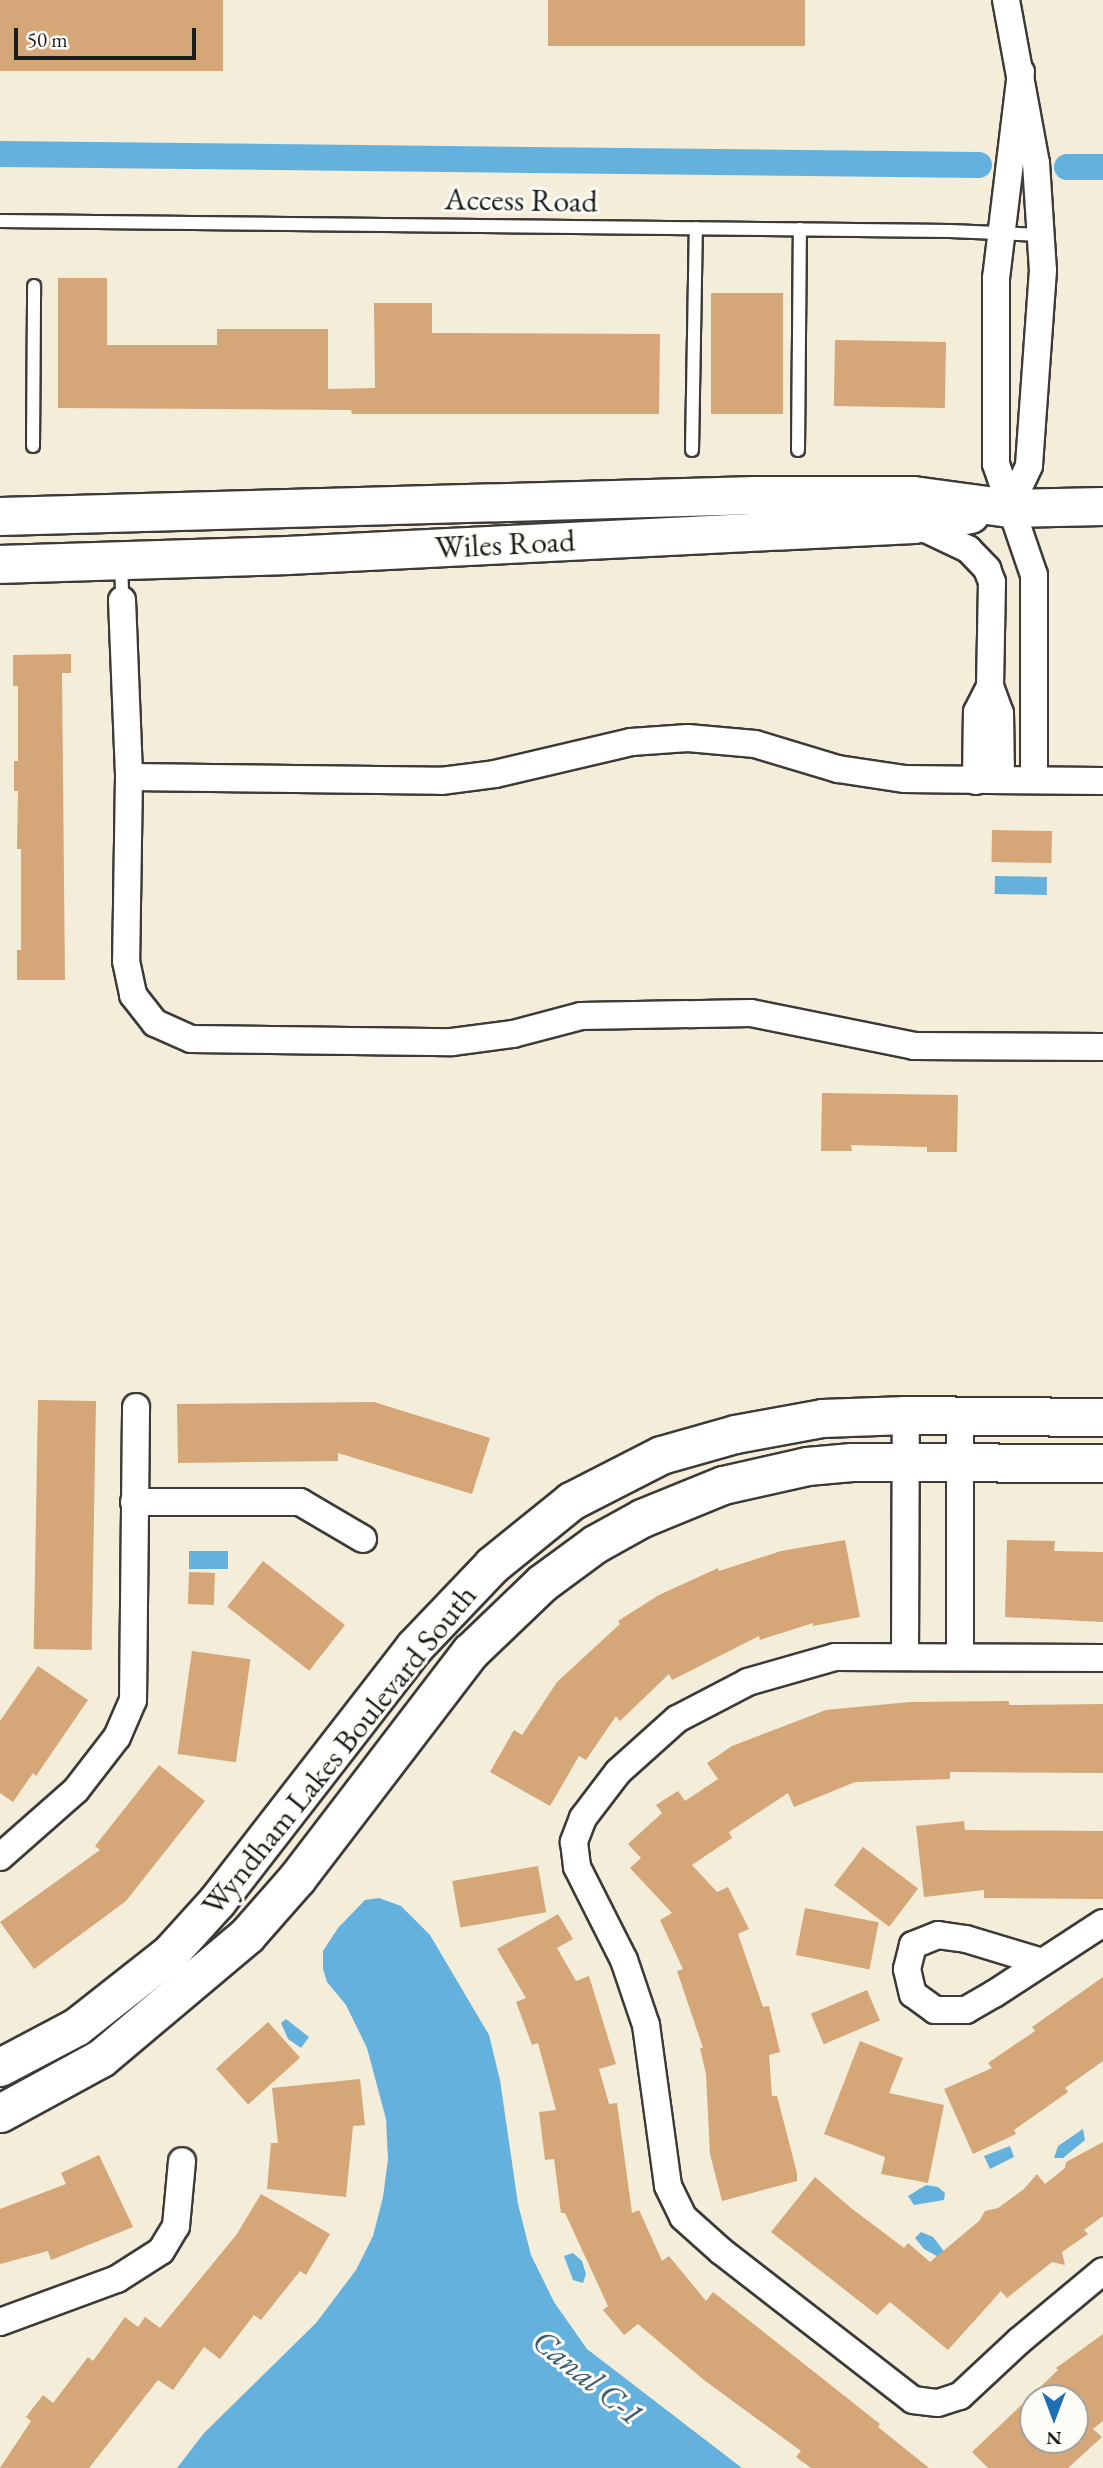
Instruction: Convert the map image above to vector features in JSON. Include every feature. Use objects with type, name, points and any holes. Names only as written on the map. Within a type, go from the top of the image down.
[{"type":"street","points":[[1006,0],[1036,163],[1043,286],[1029,466],[1009,508]]},
{"type":"street","points":[[1021,72],[996,278],[996,464],[1009,508],[1031,559],[1034,575],[1034,780]]},
{"type":"street","name":"Wiles Road","points":[[0,516],[755,495],[913,495],[1009,508]]},
{"type":"street","name":"Wiles Road","points":[[0,564],[121,561],[913,524],[1009,508],[1103,506]]},
{"type":"street","points":[[913,524],[968,549],[987,569],[993,597],[990,686],[1000,713],[1000,728],[988,780]]},
{"type":"street","points":[[122,600],[129,776],[126,961],[133,995],[155,1023],[191,1039],[452,1042],[513,1034],[581,1016],[751,1013],[914,1046],[1103,1048]]},
{"type":"street","points":[[988,780],[977,712],[990,686]]},
{"type":"street","points":[[1000,728],[1034,727]]},
{"type":"street","points":[[129,776],[441,780],[495,774],[631,742],[688,738],[755,744],[838,769],[905,779],[1103,781]]},
{"type":"street","points":[[0,1857],[76,1790],[117,1737],[133,1700],[135,1407]]},
{"type":"street","points":[[905,1656],[906,1415]]},
{"type":"street","name":"Wyndham Lakes Boulevard South","points":[[0,2067],[76,2026],[170,1953],[218,1901],[414,1647],[492,1565],[571,1502],[661,1455],[735,1434],[822,1418],[906,1415],[1103,1417]]},
{"type":"street","points":[[960,1416],[960,1657]]},
{"type":"street","name":"Wyndham Lakes Boulevard South","points":[[0,2113],[101,2058],[247,1934],[297,1878],[470,1652],[542,1584],[596,1544],[642,1518],[723,1485],[807,1466],[906,1461],[1103,1464]]},
{"type":"street","points":[[134,1502],[300,1502],[363,1539]]},
{"type":"street","points":[[1103,1658],[835,1657],[748,1682],[677,1719],[618,1772],[583,1818],[574,1842],[577,1867],[624,1960],[646,2025],[668,2186],[683,2217],[731,2259],[913,2400],[938,2403],[960,2396],[1019,2341],[1103,2271]]},
{"type":"street","points":[[1042,1962],[966,1938],[938,1935],[913,1945],[907,1969],[913,1994],[935,2010],[966,2010],[1042,1962],[1103,1923]]},
{"type":"street","points":[[0,2322],[117,2279],[160,2251],[176,2226],[182,2161]]},
{"type":"lane","name":"Access Road","points":[[0,221],[950,230],[1042,235]]},
{"type":"lane","points":[[692,450],[696,228]]},
{"type":"lane","points":[[798,450],[800,229]]},
{"type":"lane","points":[[33,446],[34,286]]},
{"type":"lane","points":[[121,561],[122,600]]},
{"type":"water","points":[[995,876],[1047,877],[1047,895],[995,894]]},
{"type":"water","points":[[189,1551],[228,1551],[228,1569],[189,1569]]},
{"type":"water","name":"Canal C-1","points":[[379,1898],[401,1906],[430,1935],[489,2035],[500,2080],[518,2204],[531,2255],[554,2302],[587,2349],[742,2468],[177,2468],[204,2433],[316,2323],[356,2270],[373,2236],[383,2197],[388,2159],[386,2119],[367,2048],[346,2005],[327,1982],[323,1969],[323,1951],[338,1928],[365,1900]]},
{"type":"water","points":[[286,2019],[309,2037],[301,2048],[288,2039],[281,2023]]},
{"type":"water","points":[[1083,2129],[1085,2140],[1063,2158],[1054,2158],[1058,2146]]},
{"type":"water","points":[[1010,2146],[1014,2157],[990,2169],[984,2156]]},
{"type":"water","points":[[926,2185],[938,2187],[945,2193],[944,2200],[914,2205],[908,2196]]},
{"type":"water","points":[[921,2232],[933,2237],[947,2255],[942,2259],[924,2249],[915,2238]]},
{"type":"water","points":[[573,2253],[582,2261],[586,2274],[583,2283],[573,2280],[564,2256]]},
{"type":"building","points":[[0,0],[223,0],[223,71],[0,71]]},
{"type":"building","points":[[548,0],[805,0],[805,46],[548,46]]},
{"type":"building","points":[[58,278],[107,278],[107,345],[217,345],[217,329],[328,329],[328,389],[375,388],[374,303],[432,303],[432,333],[660,334],[659,414],[352,414],[351,410],[58,408]]},
{"type":"building","points":[[711,293],[783,293],[783,414],[711,414]]},
{"type":"building","points":[[835,340],[946,342],[945,408],[834,406]]},
{"type":"building","points":[[71,654],[71,673],[62,673],[65,980],[17,980],[17,950],[21,950],[21,849],[17,849],[18,791],[14,791],[14,761],[18,761],[18,686],[13,686],[13,655]]},
{"type":"building","points":[[992,830],[1052,831],[1051,863],[991,862]]},
{"type":"building","points":[[822,1093],[958,1095],[957,1152],[927,1152],[927,1147],[851,1145],[852,1151],[821,1151]]},
{"type":"building","points":[[38,1400],[96,1401],[92,1650],[34,1649]]},
{"type":"building","points":[[374,1402],[490,1438],[472,1494],[338,1453],[338,1461],[178,1463],[177,1404]]},
{"type":"building","points":[[845,1540],[860,1617],[813,1626],[813,1623],[760,1640],[759,1636],[672,1680],[669,1674],[620,1721],[616,1716],[586,1760],[579,1756],[550,1806],[490,1772],[514,1730],[522,1735],[557,1682],[620,1624],[618,1621],[659,1595],[718,1568],[719,1571],[781,1551]]},
{"type":"building","points":[[1007,1540],[1055,1541],[1054,1551],[1103,1552],[1103,1622],[1005,1617]]},
{"type":"building","points":[[263,1561],[345,1625],[309,1671],[227,1607]]},
{"type":"building","points":[[189,1572],[215,1573],[214,1605],[188,1604]]},
{"type":"building","points":[[192,1651],[250,1659],[236,1762],[178,1754]]},
{"type":"building","points":[[38,1666],[88,1700],[36,1776],[33,1773],[13,1802],[0,1793],[0,1721]]},
{"type":"building","points":[[1009,1701],[1009,1705],[1103,1704],[1103,1773],[950,1772],[950,1779],[855,1782],[794,1807],[788,1793],[729,1832],[732,1838],[692,1865],[717,1892],[728,1887],[749,1929],[738,1934],[763,2007],[769,2006],[780,2052],[769,2055],[772,2096],[777,2096],[797,2173],[797,2181],[722,2201],[710,2154],[706,2074],[700,2048],[703,2048],[677,1971],[683,1969],[660,1920],[672,1913],[630,1868],[641,1858],[628,1844],[662,1813],[656,1805],[678,1791],[685,1801],[718,1779],[707,1763],[732,1746],[826,1710],[910,1702]]},
{"type":"building","points":[[159,1765],[205,1801],[126,1901],[34,1969],[0,1922],[100,1850],[95,1846]]},
{"type":"building","points":[[964,1821],[965,1830],[1103,1831],[1103,1899],[984,1898],[984,1890],[924,1897],[916,1826]]},
{"type":"building","points":[[863,1847],[918,1889],[889,1927],[834,1885]]},
{"type":"building","points":[[538,1866],[546,1912],[460,1927],[452,1881]]},
{"type":"building","points":[[805,1908],[879,1922],[869,1969],[796,1955]]},
{"type":"building","points":[[558,1914],[573,1939],[557,1948],[576,1981],[589,1976],[616,2064],[599,2069],[609,2104],[617,2103],[632,2213],[639,2210],[662,2261],[669,2256],[706,2301],[713,2292],[880,2424],[878,2427],[929,2468],[811,2468],[796,2457],[801,2451],[704,2380],[638,2324],[624,2335],[603,2310],[608,2306],[565,2213],[561,2213],[554,2159],[545,2160],[539,2112],[556,2110],[538,2043],[532,2045],[516,2002],[526,1998],[497,1949]]},
{"type":"building","points":[[1103,1977],[1103,2061],[1065,2088],[1068,2092],[1014,2130],[1016,2134],[973,2154],[944,2089],[992,2068],[988,2063],[1035,2031],[1032,2027]]},
{"type":"building","points":[[867,1990],[880,2020],[824,2044],[811,2014]]},
{"type":"building","points":[[268,2022],[300,2058],[248,2105],[216,2069]]},
{"type":"building","points":[[860,2041],[903,2058],[889,2093],[944,2105],[928,2183],[881,2174],[885,2157],[824,2134]]},
{"type":"building","points":[[360,2079],[365,2125],[353,2126],[346,2197],[267,2189],[271,2143],[278,2143],[272,2088]]},
{"type":"building","points":[[1103,2142],[1103,2216],[1084,2230],[1088,2234],[1062,2252],[1065,2265],[1052,2262],[1007,2298],[1001,2291],[948,2350],[890,2302],[877,2315],[771,2232],[815,2177],[904,2248],[908,2243],[930,2262],[979,2221],[985,2211],[998,2208],[1024,2189],[1037,2174],[1045,2184],[1065,2168],[1066,2162]]},
{"type":"building","points":[[99,2155],[133,2227],[51,2260],[48,2251],[0,2264],[0,2209],[66,2184],[61,2173]]},
{"type":"building","points":[[261,2194],[330,2234],[306,2275],[300,2271],[261,2320],[254,2315],[220,2359],[204,2347],[173,2390],[158,2380],[89,2468],[0,2468],[31,2421],[26,2417],[43,2395],[53,2403],[88,2357],[93,2361],[125,2317],[138,2327],[145,2317],[160,2328],[237,2234]]},
{"type":"building","points":[[1103,2334],[1103,2421],[1093,2429],[1102,2437],[1089,2449],[1089,2384],[1043,2384],[1058,2370],[1056,2368]]},
{"type":"building","points":[[1019,2407],[1019,2454],[1083,2454],[1068,2468],[988,2468],[972,2452]]},
{"type":"waterway","points":[[0,154],[979,165]]},
{"type":"waterway","points":[[1067,167],[1103,167]]}]
